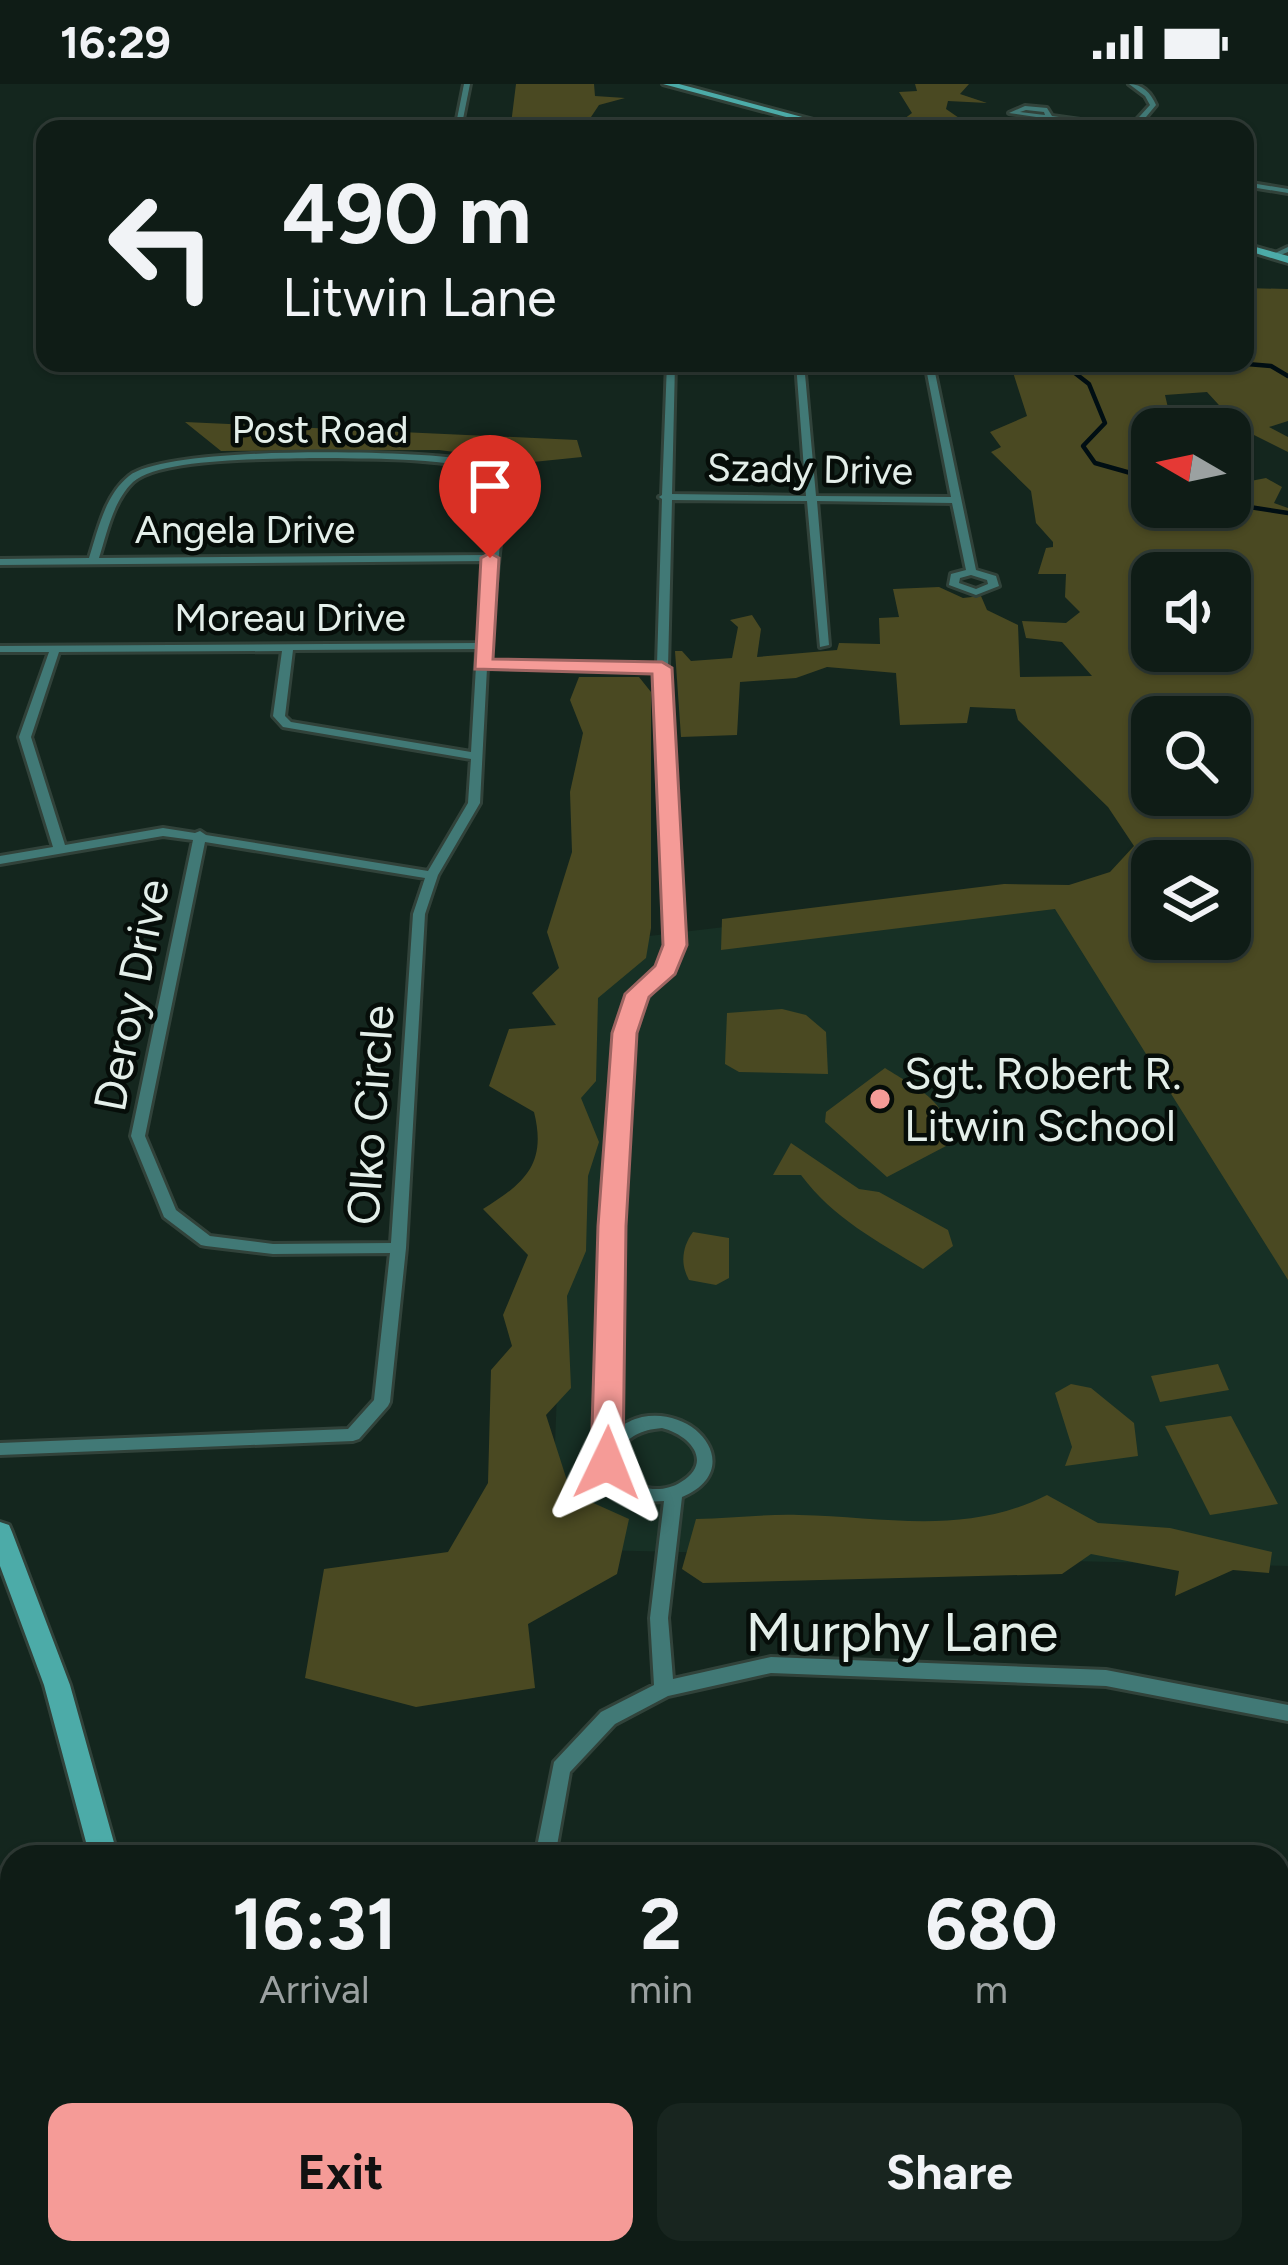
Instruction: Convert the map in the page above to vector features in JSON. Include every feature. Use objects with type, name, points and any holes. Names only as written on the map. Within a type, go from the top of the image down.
[{"type":"main road","points":[[668,84],[807,120]]},
{"type":"main road","points":[[1254,250],[1288,260]]},
{"type":"main road","points":[[0,1532],[70,1727],[101,1845]]},
{"type":"street","points":[[460,120],[467,84]]},
{"type":"street","points":[[1132,84],[1153,105],[1140,120]]},
{"type":"street","points":[[1049,116],[1075,120]]},
{"type":"street","points":[[1254,184],[1288,191]]},
{"type":"street","points":[[1273,256],[1288,249]]},
{"type":"street","points":[[608,1449],[618,1435],[644,1422],[666,1422],[693,1433],[704,1448],[706,1464],[699,1479],[674,1494],[647,1496],[623,1486],[608,1469],[608,1449],[612,1226],[625,1033],[638,994],[666,969],[675,945],[662,668],[671,372]]},
{"type":"street","points":[[801,372],[824,644]]},
{"type":"street","points":[[931,372],[970,572]]},
{"type":"street","name":"Post Road","points":[[93,560],[124,488],[150,467],[187,460],[465,461],[494,469],[501,485],[483,646]]},
{"type":"street","name":"Szady Drive","points":[[664,496],[955,500]]},
{"type":"street","name":"Angela Drive","points":[[0,562],[490,558]]},
{"type":"street","points":[[287,646],[279,716],[287,725],[476,756]]},
{"type":"street","points":[[0,860],[163,832],[432,875],[474,802],[483,646]]},
{"type":"street","name":"Moreau Drive","points":[[0,649],[483,646]]},
{"type":"street","points":[[55,649],[25,736],[60,848]]},
{"type":"street","points":[[482,665],[662,668]]},
{"type":"street","name":"Deroy Drive","points":[[200,836],[138,1136],[169,1214],[206,1241],[273,1249],[398,1248]]},
{"type":"street","name":"Olko Circle","points":[[0,1449],[353,1435],[382,1402],[398,1248],[419,914],[432,875]]},
{"type":"street","points":[[664,1689],[659,1618],[674,1494]]},
{"type":"street","name":"Murphy Lane","points":[[547,1845],[561,1768],[608,1718],[664,1689],[770,1666],[1084,1677],[1288,1713]]},
{"type":"shaded area","points":[[516,84],[594,84],[595,96],[625,98],[599,105],[591,117],[598,120],[512,120]]},
{"type":"shaded area","points":[[915,84],[969,84],[960,94],[987,103],[948,101],[946,109],[962,120],[903,120],[912,113],[899,92],[917,91]]},
{"type":"shaded area","points":[[1254,288],[1288,289],[1288,421],[1269,427],[1288,437],[1288,452],[1251,434],[1251,408],[1222,408],[1207,392],[1165,395],[1168,408],[1131,408],[1131,528],[1251,528],[1251,481],[1266,478],[1282,487],[1274,503],[1288,508],[1288,1280],[1055,909],[721,950],[722,919],[1004,884],[1069,885],[1110,872],[1131,849],[1131,960],[1251,960],[1251,840],[1131,842],[1108,807],[1018,720],[1015,709],[970,707],[967,723],[900,725],[896,673],[827,667],[796,678],[740,682],[737,735],[681,737],[675,651],[682,651],[691,661],[732,658],[738,627],[730,620],[752,615],[761,629],[757,657],[837,650],[839,643],[880,644],[879,618],[899,617],[893,589],[939,587],[963,598],[981,596],[987,610],[1018,625],[1020,677],[1092,676],[1062,642],[1026,638],[1022,621],[1066,623],[1080,612],[1065,597],[1066,574],[1038,574],[1046,548],[1053,547],[1053,542],[1036,523],[1031,491],[991,452],[1001,447],[990,432],[1027,416],[1013,372],[1254,372]]},
{"type":"shaded area","points":[[185,422],[577,440],[582,457],[533,462],[439,450],[221,451]]},
{"type":"shaded area","points":[[579,677],[639,677],[651,692],[651,928],[646,958],[598,998],[596,1081],[581,1098],[599,1142],[588,1176],[586,1251],[567,1296],[571,1388],[546,1415],[571,1493],[629,1519],[617,1574],[528,1624],[535,1688],[416,1707],[305,1678],[324,1569],[448,1552],[488,1483],[491,1370],[512,1346],[503,1315],[528,1255],[483,1209],[521,1181],[535,1159],[537,1145],[534,1112],[489,1086],[509,1029],[556,1025],[532,993],[559,968],[547,932],[572,852],[570,792],[583,733],[570,700]]},
{"type":"shaded area","name":"Sgt. Robert R. Litwin School","points":[[1059,887],[1288,1254],[1288,1566],[551,1549],[574,945]]},
{"type":"shaded area","points":[[782,1009],[806,1015],[826,1032],[828,1074],[739,1072],[725,1064],[727,1013]]},
{"type":"shaded area","points":[[885,1068],[931,1099],[947,1131],[946,1146],[887,1177],[825,1122],[826,1112]]},
{"type":"shaded area","points":[[791,1143],[859,1189],[879,1192],[948,1230],[953,1246],[923,1269],[842,1216],[801,1175],[773,1175]]},
{"type":"shaded area","points":[[693,1232],[729,1238],[729,1278],[716,1285],[689,1280],[684,1256]]},
{"type":"shaded area","points":[[1218,1364],[1229,1390],[1160,1402],[1151,1376]]},
{"type":"shaded area","points":[[1071,1384],[1091,1388],[1134,1423],[1138,1456],[1065,1466],[1072,1447],[1055,1393]]},
{"type":"shaded area","points":[[1231,1416],[1278,1504],[1210,1515],[1165,1426]]},
{"type":"shaded area","points":[[1047,1495],[1098,1523],[1170,1528],[1272,1552],[1269,1573],[1233,1570],[1175,1596],[1179,1571],[1091,1554],[1062,1574],[703,1583],[682,1569],[696,1519],[786,1515],[956,1520],[1017,1508]]},
{"type":"waterway","points":[[1254,365],[1271,366],[1288,376]]},
{"type":"waterway","points":[[1074,372],[1089,384],[1105,423],[1083,446],[1095,463],[1131,473]]},
{"type":"waterway","points":[[1251,507],[1288,513]]},
{"type":"place","name":"Sgt. Robert R. Litwin School","points":[[880,1099]]},
{"type":"route","points":[[490,558],[482,665],[662,668],[675,945],[666,969],[638,994],[625,1033],[612,1226],[607,1463]]}]
